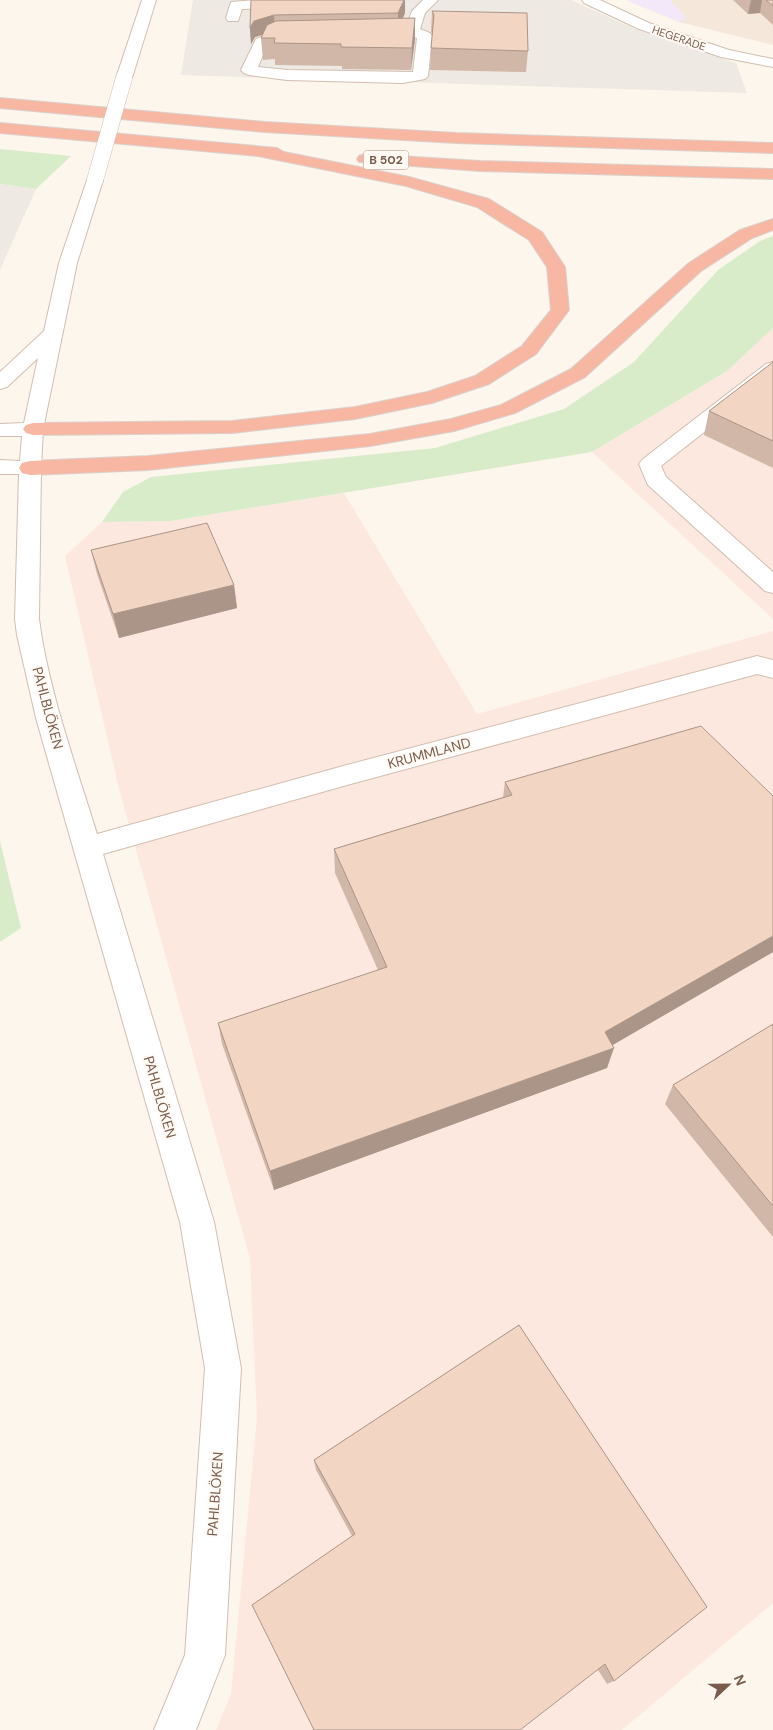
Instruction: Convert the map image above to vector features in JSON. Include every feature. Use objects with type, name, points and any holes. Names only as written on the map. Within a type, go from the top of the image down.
[{"type":"highway","name":"B 502","points":[[0,103],[265,127],[447,138],[773,148]]},
{"type":"highway","name":"B 502","points":[[0,128],[260,152],[480,166],[773,174]]},
{"type":"highway","points":[[33,429],[232,427],[355,413],[432,397],[482,380],[528,350],[560,310],[556,267],[536,236],[483,203],[409,182],[260,152]]},
{"type":"highway","points":[[30,468],[148,463],[370,440],[454,424],[508,409],[578,373],[695,267],[746,234],[773,224]]},
{"type":"street","name":"PAHLBLÖKEN","points":[[149,0],[68,263],[33,429],[30,468],[27,619],[29,635],[49,718],[197,1222],[223,1368],[204,1655],[175,1730]]},
{"type":"street","points":[[412,31],[419,11],[432,0]]},
{"type":"street","name":"HEGERADE","points":[[589,0],[644,26],[708,48],[726,54],[773,63]]},
{"type":"street","points":[[232,18],[236,5],[304,2]]},
{"type":"street","points":[[405,6],[419,11]]},
{"type":"street","points":[[314,37],[276,37],[261,42],[249,70],[287,75],[403,78],[420,76],[425,36],[412,31],[400,35],[371,36]]},
{"type":"street","points":[[0,383],[52,334]]},
{"type":"street","points":[[773,368],[650,464],[656,480],[773,585]]},
{"type":"street","points":[[0,430],[33,429]]},
{"type":"street","points":[[0,467],[30,468]]},
{"type":"street","name":"KRUMMLAND","points":[[87,848],[768,660]]},
{"type":"shaded area","points":[[193,0],[571,0],[635,29],[736,63],[747,93],[181,75]]},
{"type":"shaded area","points":[[626,0],[773,0],[773,45],[679,22]]},
{"type":"shaded area","points":[[626,0],[670,0],[687,18],[679,22]]},
{"type":"shaded area","points":[[0,184],[36,189],[0,270]]},
{"type":"shaded area","points":[[773,328],[773,619],[592,452],[727,371]]},
{"type":"shaded area","points":[[344,493],[477,714],[773,631],[773,1603],[622,1730],[216,1730],[231,1694],[257,1417],[250,1259],[119,789],[65,556],[102,522],[171,521]]},
{"type":"green space","points":[[0,149],[71,156],[36,189],[0,184]]},
{"type":"green space","points":[[773,236],[773,328],[727,371],[592,452],[171,521],[102,522],[123,492],[151,477],[435,448],[564,409],[634,362],[718,270],[760,241]]},
{"type":"green space","points":[[0,841],[21,928],[0,942]]},
{"type":"building","points":[[251,0],[404,0],[398,13],[274,15],[254,21],[250,28]]},
{"type":"building","points":[[766,0],[773,0],[773,6]]},
{"type":"building","points":[[432,11],[527,13],[528,51],[431,48],[434,15]]},
{"type":"building","points":[[415,18],[412,48],[341,47],[341,44],[274,43],[275,38],[261,38],[267,25],[276,21]]},
{"type":"building","points":[[773,362],[773,441],[709,411]]},
{"type":"building","points":[[207,523],[234,585],[113,614],[91,550]]},
{"type":"building","points":[[701,726],[773,796],[773,936],[605,1032],[614,1048],[270,1171],[218,1023],[387,967],[334,849],[512,795],[505,782]]},
{"type":"building","points":[[773,1024],[773,1206],[673,1085]]},
{"type":"building","points":[[519,1325],[707,1607],[614,1681],[605,1664],[520,1730],[314,1730],[252,1605],[355,1534],[314,1460]]}]
